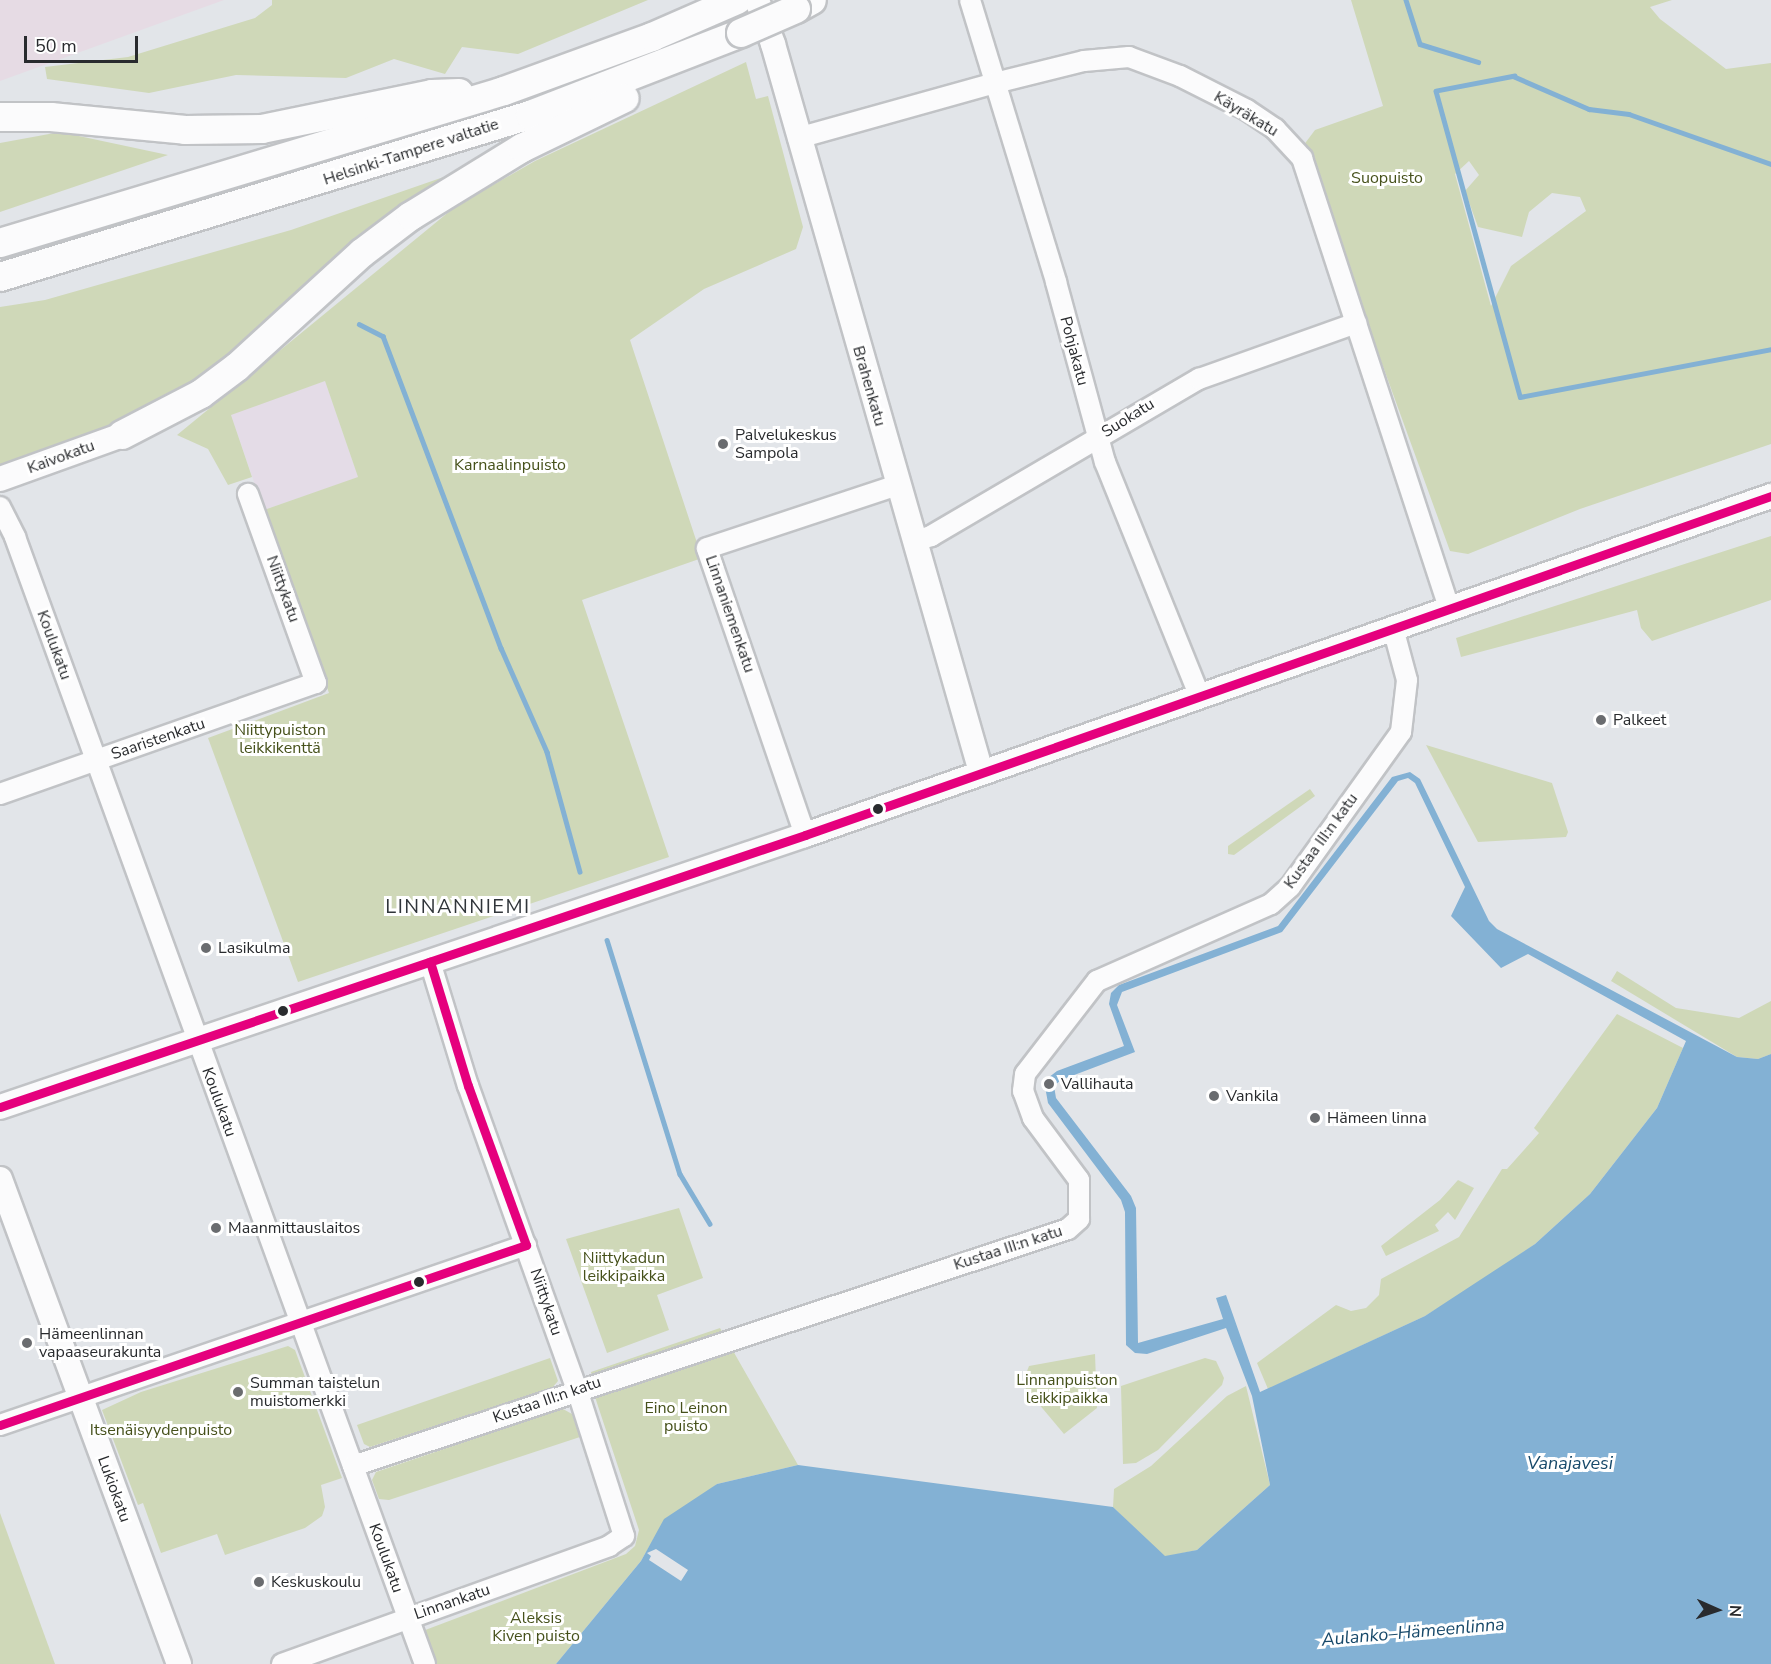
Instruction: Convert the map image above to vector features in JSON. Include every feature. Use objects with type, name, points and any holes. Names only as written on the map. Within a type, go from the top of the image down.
[{"type":"highway","name":"Helsinki-Tampere valtatie","points":[[0,243],[504,91],[652,37],[742,1]]},
{"type":"highway","name":"Helsinki-Tampere valtatie","points":[[0,277],[453,140],[711,48],[804,4]]},
{"type":"highway","points":[[122,435],[201,394],[237,367],[362,253],[445,192],[522,148],[637,92],[711,48]]},
{"type":"highway","points":[[0,117],[51,117],[185,130],[262,129],[432,94],[504,91]]},
{"type":"main road","name":"Brahenkatu","points":[[742,1],[773,44],[981,772]]},
{"type":"main road","name":"Kaivokatu","points":[[0,479],[122,435]]},
{"type":"main road","points":[[0,1107],[805,835],[1449,607],[1771,496]]},
{"type":"main road","name":"Lukiokatu","points":[[0,1179],[179,1664]]},
{"type":"street","name":"Pohjakatu","points":[[970,0],[1056,282],[1098,438],[1199,695]]},
{"type":"street","name":"Käyräkatu","points":[[798,138],[995,83],[1084,61],[1129,57],[1147,61],[1247,110],[1291,142],[1302,158],[1449,607]]},
{"type":"street","name":"Suokatu","points":[[914,541],[931,536],[1198,379],[1356,323]]},
{"type":"street","name":"Linnaniemenkatu","points":[[805,835],[707,548],[898,486]]},
{"type":"street","name":"Niittykatu","points":[[248,494],[316,683]]},
{"type":"street","name":"Koulukatu","points":[[0,507],[15,537],[425,1664]]},
{"type":"street","name":"Kustaa III:n katu","points":[[353,1466],[1068,1229],[1079,1219],[1079,1180],[1029,1110],[1023,1090],[1025,1074],[1096,981],[1271,904],[1290,886],[1401,732],[1407,680],[1393,628]]},
{"type":"street","name":"Saaristenkatu","points":[[0,794],[316,683]]},
{"type":"street","name":"Niittykatu","points":[[430,962],[468,1086],[624,1528],[621,1540]]},
{"type":"street","points":[[0,1425],[526,1245]]},
{"type":"street","name":"Linnankatu","points":[[282,1664],[621,1540]]},
{"type":"shaded area","points":[[0,0],[224,0],[0,81]]},
{"type":"shaded area","points":[[325,381],[358,477],[264,510],[230,414]]},
{"type":"green space","points":[[272,0],[648,0],[518,54],[462,47],[445,74],[394,59],[346,78],[236,75],[149,93],[47,79],[45,67],[128,57],[255,18],[272,5]]},
{"type":"green space","name":"Suopuisto","points":[[1351,0],[1672,0],[1650,7],[1660,19],[1726,69],[1771,63],[1771,444],[1580,509],[1468,554],[1450,551],[1303,146],[1315,130],[1383,106]],"holes":[[[1469,161],[1479,175],[1465,191],[1478,227],[1522,237],[1529,212],[1552,193],[1580,197],[1586,211],[1511,266],[1491,306],[1455,174]]]},
{"type":"green space","name":"Karnaalinpuisto","points":[[746,62],[756,99],[768,96],[803,227],[796,249],[704,289],[630,340],[702,558],[582,600],[669,857],[298,982],[208,738],[329,693],[264,510],[358,477],[325,381],[231,415],[252,477],[228,485],[208,449],[177,435],[456,206],[535,161]]},
{"type":"green space","points":[[60,132],[168,155],[0,212],[0,143]]},
{"type":"green space","points":[[458,172],[233,357],[135,419],[0,469],[0,307],[45,300],[291,230]]},
{"type":"green space","points":[[1771,536],[1771,600],[1652,641],[1641,628],[1637,610],[1461,657],[1456,638]]},
{"type":"green space","points":[[1426,745],[1552,783],[1568,832],[1566,837],[1478,842]]},
{"type":"green space","points":[[1310,789],[1315,796],[1234,855],[1228,854],[1228,846]]},
{"type":"green space","points":[[1617,971],[1676,1008],[1739,1018],[1771,1001],[1771,1054],[1758,1059],[1737,1057],[1611,981]]},
{"type":"green space","points":[[1617,1014],[1683,1048],[1657,1108],[1590,1194],[1535,1244],[1482,1281],[1425,1316],[1268,1389],[1257,1363],[1336,1305],[1351,1311],[1366,1308],[1379,1295],[1381,1279],[1459,1237],[1502,1169],[1507,1169],[1539,1133],[1534,1128]]},
{"type":"green space","points":[[1458,1180],[1474,1188],[1455,1220],[1448,1212],[1435,1225],[1439,1231],[1386,1256],[1381,1246],[1440,1200]]},
{"type":"green space","name":"Niittykadun leikkipaikka","points":[[679,1208],[703,1278],[657,1295],[669,1330],[607,1353],[566,1239]]},
{"type":"green space","name":"Eino Leinon puisto","points":[[720,1328],[798,1465],[717,1484],[654,1538],[641,1561],[556,1664],[432,1664],[420,1632],[626,1554],[635,1546],[639,1530],[596,1400],[591,1372]]},
{"type":"green space","name":"Itsenäisyydenpuisto","points":[[288,1346],[295,1350],[342,1478],[321,1485],[325,1507],[322,1516],[305,1528],[225,1555],[217,1534],[161,1553],[143,1503],[138,1505],[102,1410],[141,1392]]},
{"type":"green space","name":"Linnanpuiston leikkipaikka","points":[[1095,1354],[1097,1408],[1064,1434],[1022,1384],[1029,1366]]},
{"type":"green space","points":[[550,1358],[558,1381],[552,1388],[370,1447],[364,1444],[357,1425]]},
{"type":"green space","points":[[1205,1358],[1216,1361],[1224,1378],[1222,1385],[1158,1450],[1136,1463],[1123,1464],[1121,1386]]},
{"type":"green space","points":[[1246,1386],[1270,1485],[1197,1550],[1164,1557],[1113,1507],[1114,1489],[1151,1466],[1227,1396]]},
{"type":"green space","points":[[563,1409],[572,1414],[580,1437],[389,1500],[379,1499],[372,1480],[376,1472]]},
{"type":"green space","points":[[0,1513],[55,1664],[0,1664]]},
{"type":"water","name":"Vanajavesi","points":[[1410,772],[1420,779],[1489,921],[1497,929],[1737,1057],[1758,1059],[1771,1054],[1771,1664],[556,1664],[641,1561],[664,1519],[717,1484],[798,1465],[1113,1507],[1165,1556],[1197,1550],[1270,1485],[1252,1396],[1226,1328],[1147,1354],[1135,1353],[1126,1345],[1125,1212],[1121,1200],[1048,1103],[1044,1081],[1057,1071],[1124,1046],[1109,1004],[1111,993],[1119,985],[1278,926],[1392,777]],"holes":[[[1408,778],[1415,783],[1465,887],[1451,916],[1501,968],[1528,954],[1686,1041],[1657,1108],[1590,1194],[1535,1244],[1425,1316],[1260,1392],[1226,1295],[1216,1298],[1223,1319],[1138,1343],[1136,1208],[1131,1196],[1056,1098],[1054,1086],[1061,1080],[1135,1052],[1117,1005],[1122,992],[1282,932],[1398,781]]]},
{"type":"pier","points":[[656,1549],[688,1570],[681,1581],[649,1560],[651,1556],[647,1553]]},
{"type":"waterway","points":[[1406,0],[1420,44],[1478,62]]},
{"type":"waterway","points":[[1513,76],[1589,109],[1629,114],[1771,164]]},
{"type":"waterway","points":[[1515,76],[1436,91],[1520,397],[1771,349]]},
{"type":"waterway","points":[[359,324],[383,336],[501,648],[547,752],[580,872]]},
{"type":"waterway","points":[[607,940],[680,1174],[710,1224]]},
{"type":"transit line","points":[[0,1107],[805,835],[1771,496]]},
{"type":"transit line","points":[[0,1425],[526,1245],[468,1086],[430,962]]},
{"type":"place","name":"Palvelukeskus Sampola","points":[[723,444]]},
{"type":"place","name":"Palkeet","points":[[1601,720]]},
{"type":"place","name":"Lasikulma","points":[[206,948]]},
{"type":"place","name":"Vallihauta","points":[[1049,1084]]},
{"type":"place","name":"Vankila","points":[[1214,1096]]},
{"type":"place","name":"Hämeen linna","points":[[1315,1118]]},
{"type":"place","name":"Maanmittauslaitos","points":[[216,1228]]},
{"type":"place","name":"Hämeenlinnan vapaaseurakunta","points":[[27,1343]]},
{"type":"place","name":"Summan taistelun muistomerkki","points":[[238,1392]]},
{"type":"place","name":"Keskuskoulu","points":[[259,1582]]},
{"type":"district","name":"LINNANNIEMI","points":[[458,906]]},
{"type":"park label","name":"Niittypuiston leikkikenttä","points":[[280,739]]},
{"type":"park label","name":"Aleksis Kiven puisto","points":[[536,1627]]},
{"type":"water label","name":"Aulanko–Hämeenlinna","points":[[1413,1632]]}]
